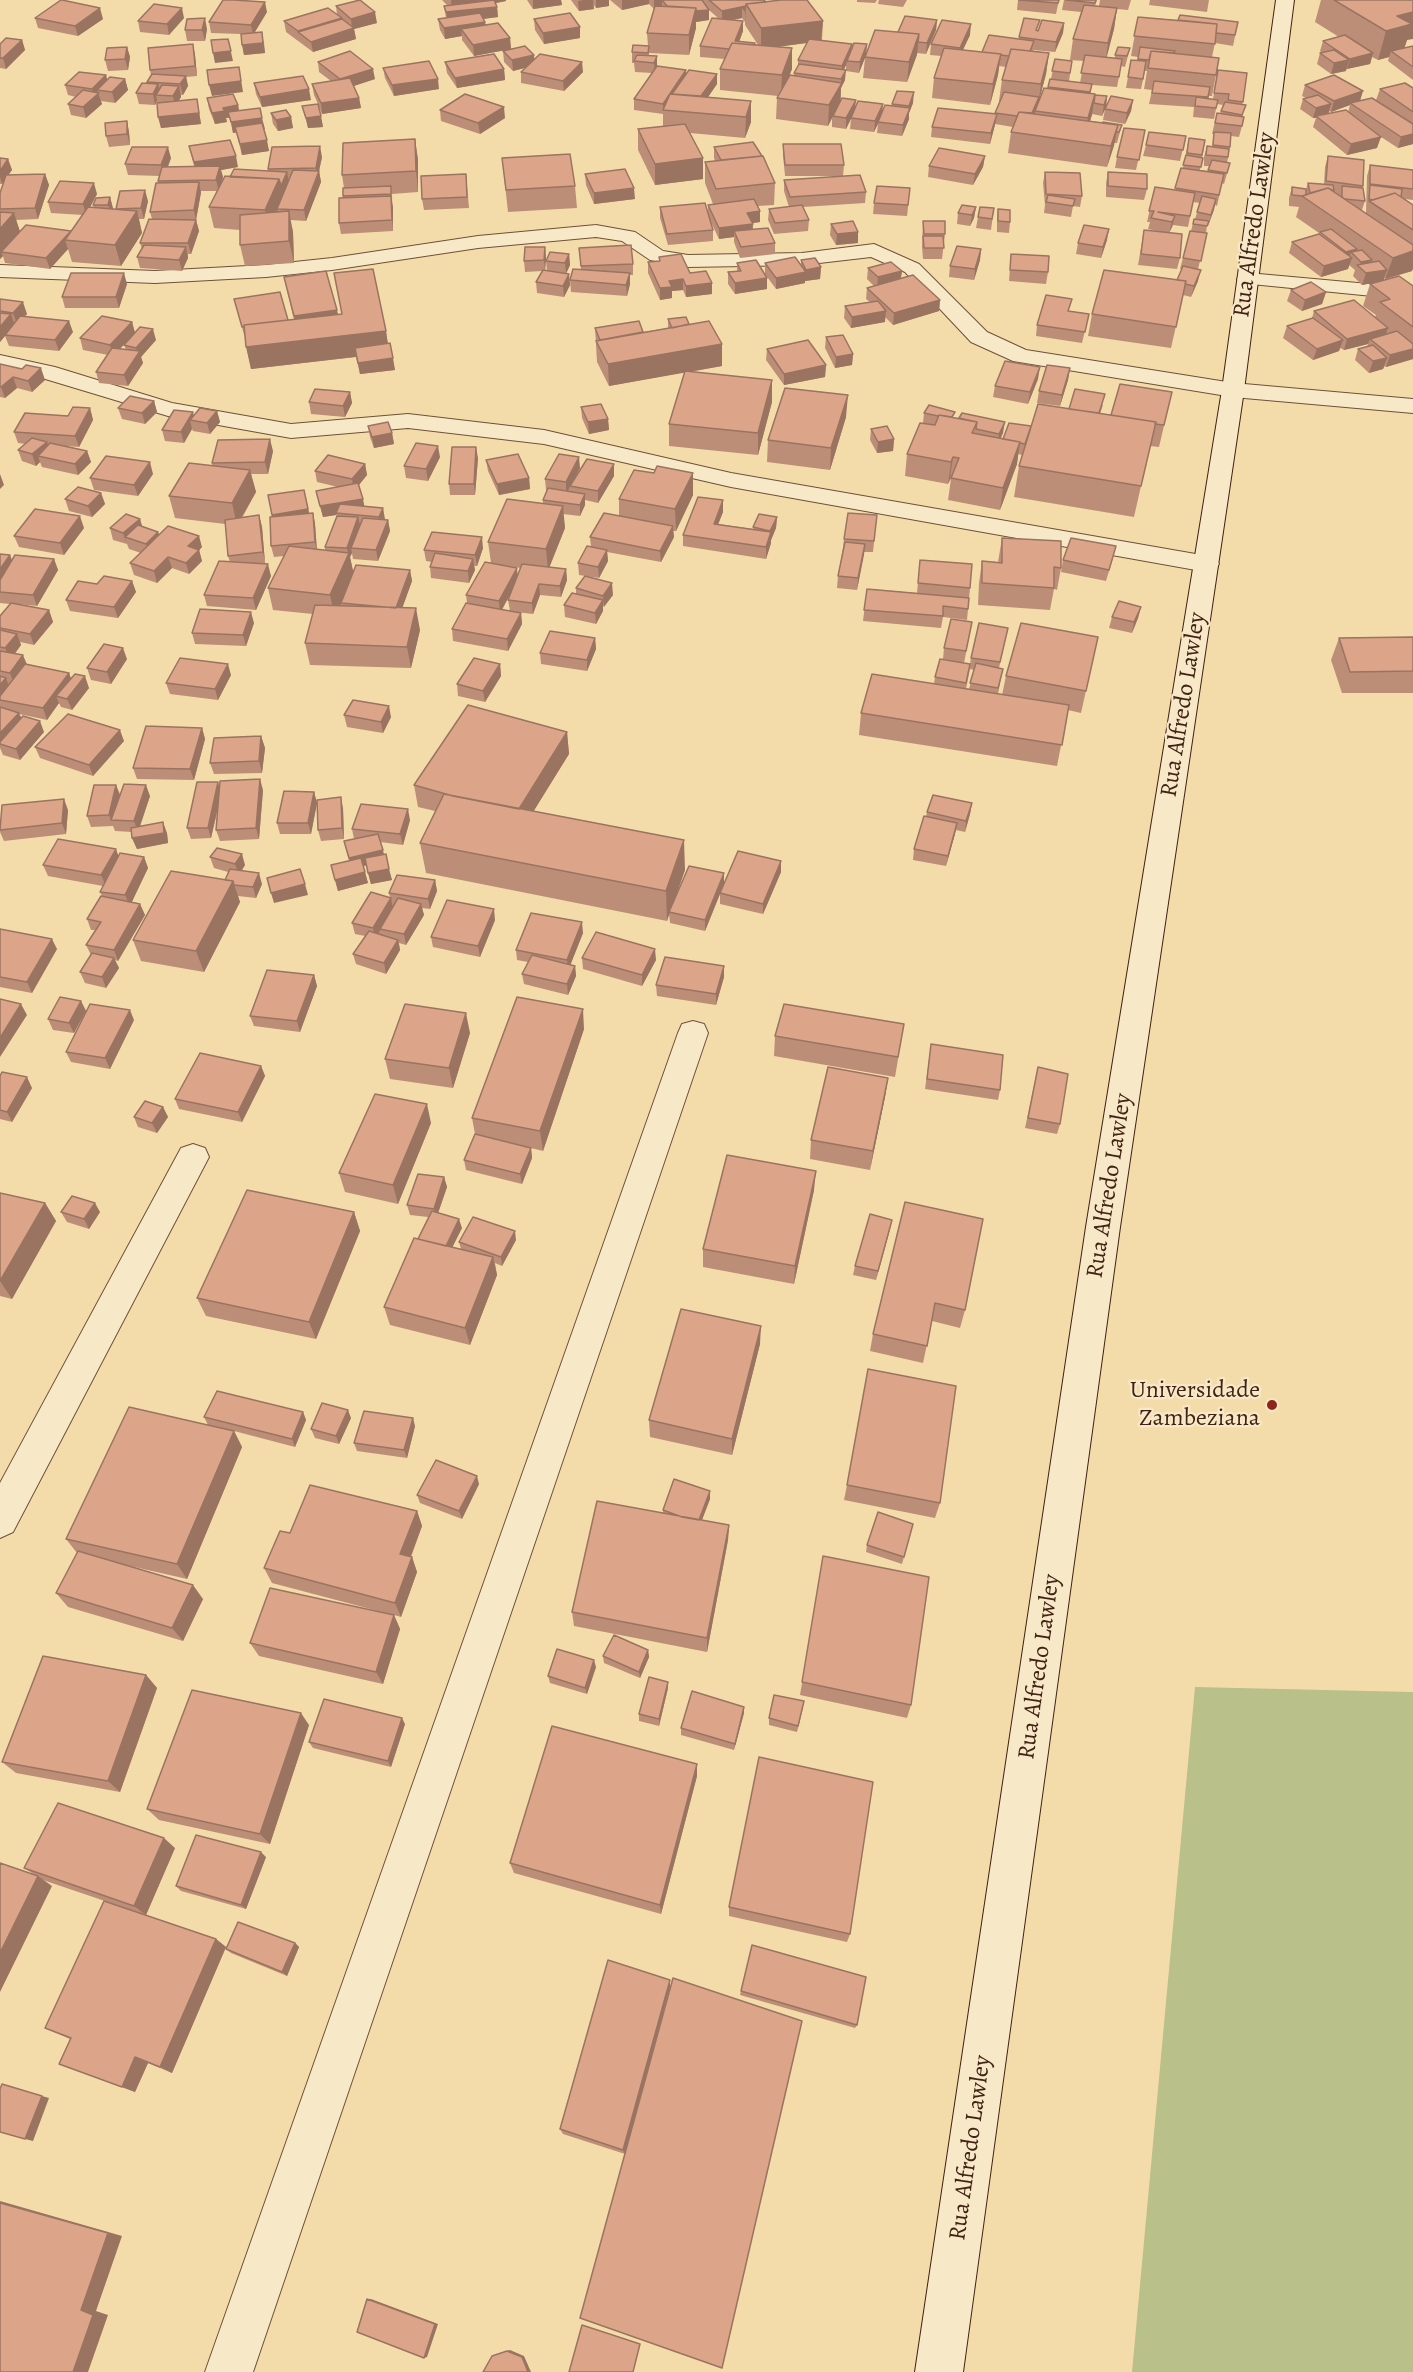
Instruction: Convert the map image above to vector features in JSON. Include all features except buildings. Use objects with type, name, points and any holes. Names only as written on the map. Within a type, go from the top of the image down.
[{"type":"street","name":"Rua Alfredo Lawley","points":[[939,2372],[1103,1227],[1233,390],[1285,0]]},
{"type":"street","points":[[0,271],[155,276],[266,272],[478,243],[596,231],[628,236],[657,256],[688,261],[802,260],[874,250],[912,268],[979,337],[1021,356],[1233,390],[1413,406]]},
{"type":"street","points":[[1248,279],[1413,294]]},
{"type":"street","points":[[0,362],[46,372],[168,409],[291,431],[408,421],[544,437],[731,480],[1207,564]]},
{"type":"street","points":[[229,2372],[693,1033]]},
{"type":"street","points":[[0,1520],[193,1157]]},
{"type":"green space","points":[[1195,1687],[1413,1692],[1413,2372],[1132,2372]]},
{"type":"place","name":"Universidade Zambeziana","points":[[1272,1405]]}]
